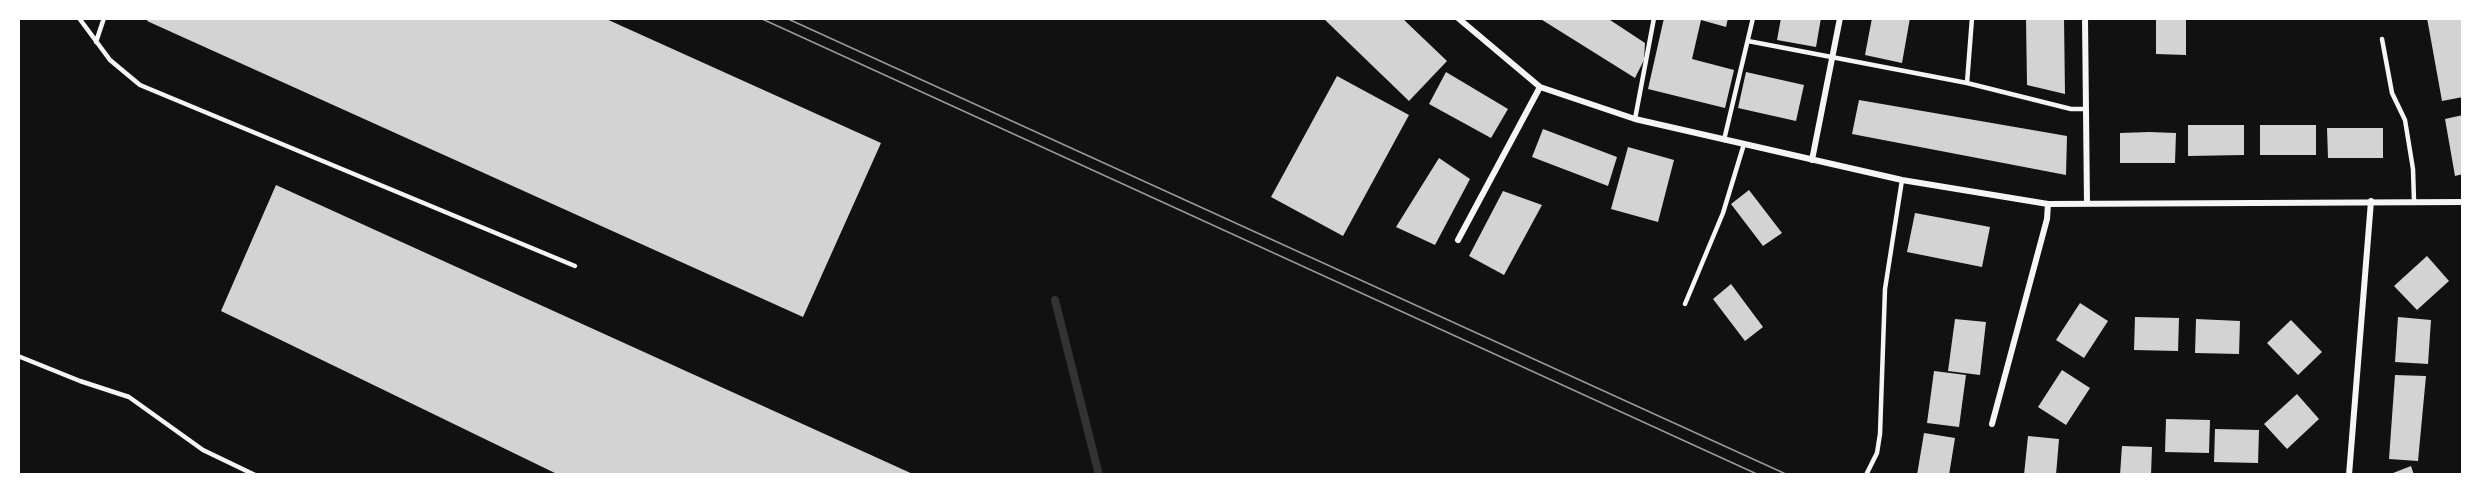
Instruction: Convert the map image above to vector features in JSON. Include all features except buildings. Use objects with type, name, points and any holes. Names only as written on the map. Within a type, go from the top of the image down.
[{"type":"street","points":[[1458,18],[1540,87],[1635,119],[1902,180],[2048,204],[2463,202]]},
{"type":"street","points":[[1812,160],[1840,18]]},
{"type":"street","points":[[2085,18],[2087,204]]},
{"type":"street","points":[[1458,240],[1540,87]]},
{"type":"street","points":[[2349,475],[2370,201]]},
{"type":"street","points":[[1992,424],[2047,219],[2048,204]]},
{"type":"lane","points":[[79,18],[110,60],[140,85],[575,266]]},
{"type":"lane","points":[[96,42],[104,18]]},
{"type":"lane","points":[[1635,119],[1654,18]]},
{"type":"lane","points":[[1724,140],[1753,18]]},
{"type":"lane","points":[[1967,83],[1972,18]]},
{"type":"lane","points":[[2382,39],[2392,93],[2405,120],[2413,169],[2414,201]]},
{"type":"lane","points":[[1748,41],[1967,83],[2071,109],[2085,110]]},
{"type":"lane","points":[[1685,304],[1723,213],[1744,144]]},
{"type":"lane","points":[[1866,475],[1877,453],[1880,434],[1885,289],[1902,180]]},
{"type":"lane","points":[[18,356],[80,381],[129,397],[203,450],[255,475]]},
{"type":"waterway","points":[[1055,300],[1099,475]]},
{"type":"tram line","points":[[760,18],[1759,475]]},
{"type":"tram line","points":[[786,18],[1788,475]]}]
